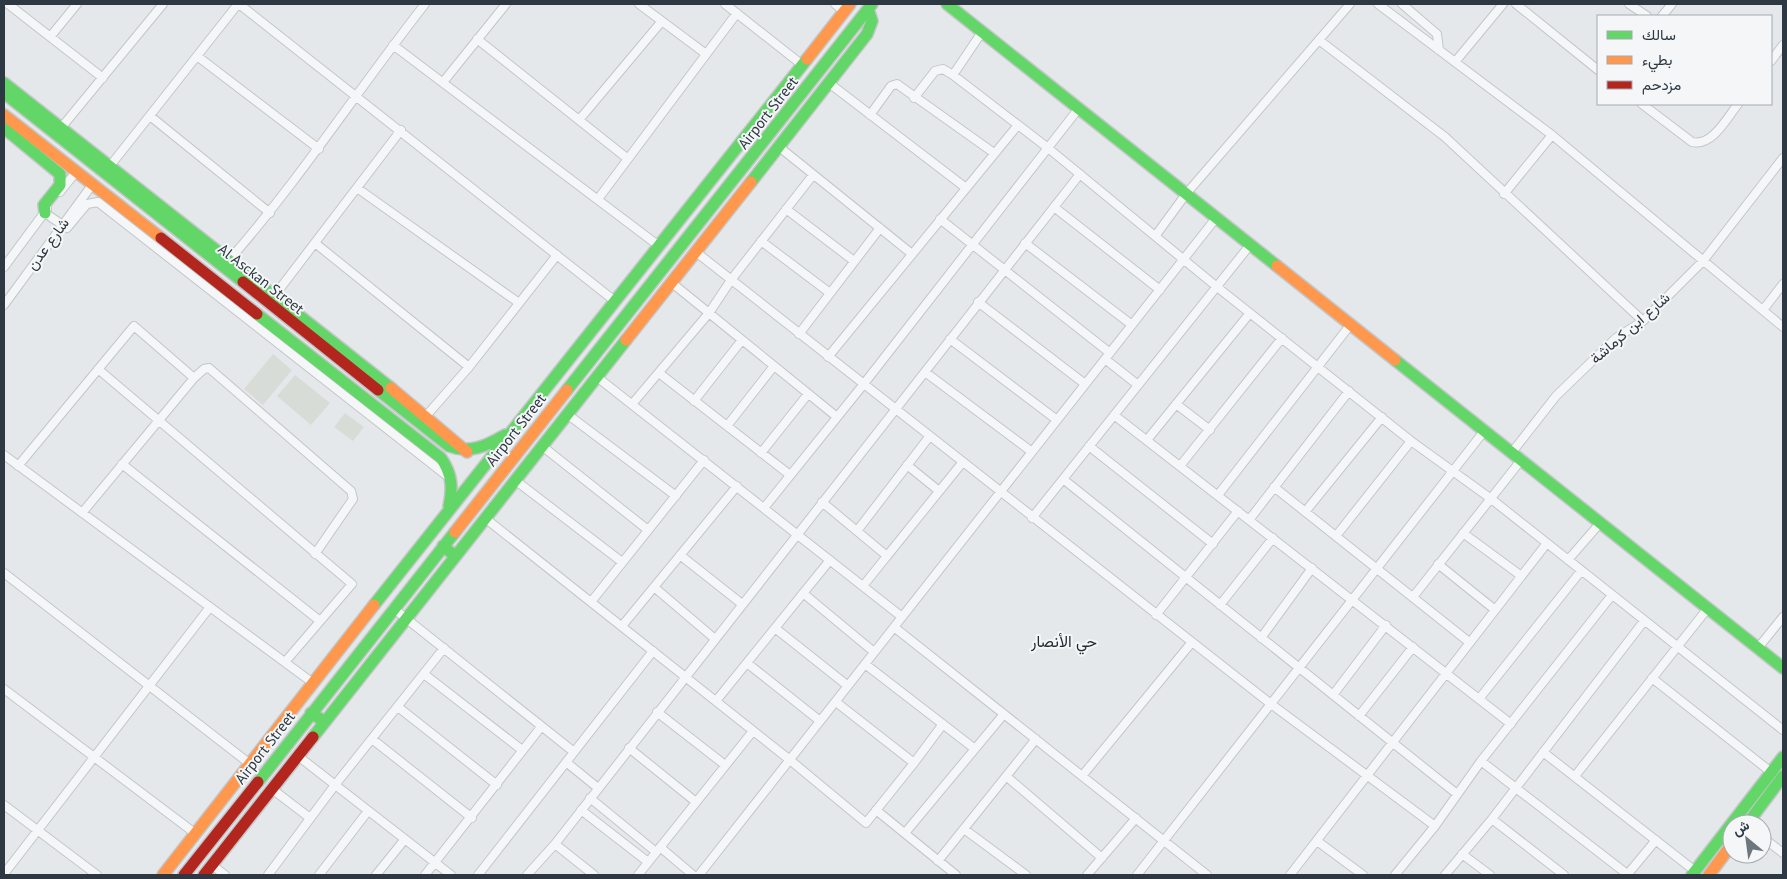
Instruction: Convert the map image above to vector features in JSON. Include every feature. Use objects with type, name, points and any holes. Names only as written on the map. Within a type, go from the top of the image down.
[{"type":"main road","points":[[948,4],[1250,245],[1518,455],[1783,668]]},
{"type":"main road","points":[[204,875],[869,31],[872,21],[871,5]]},
{"type":"main road","name":"Airport Street","points":[[184,875],[871,5]]},
{"type":"main road","name":"Airport Street","points":[[163,875],[448,510],[616,302],[782,89],[843,6]]},
{"type":"main road","points":[[4,83],[26,105],[61,128],[104,165],[275,295],[303,324],[421,418],[409,424],[408,432]]},
{"type":"main road","points":[[782,89],[787,98],[796,100]]},
{"type":"main road","name":"Al Asckan Street","points":[[4,93],[26,105],[104,165],[303,324],[400,407],[421,418],[449,446],[467,452],[482,448],[509,433]]},
{"type":"main road","name":"Al Asckan Street","points":[[4,115],[92,184],[236,305],[369,409],[392,420],[440,458],[447,466],[452,480]]},
{"type":"main road","points":[[762,115],[772,116],[778,124]]},
{"type":"main road","points":[[4,128],[60,174],[60,184],[44,205],[45,213]]},
{"type":"main road","points":[[392,420],[399,416],[400,407]]},
{"type":"main road","points":[[448,510],[452,480]]},
{"type":"main road","points":[[443,546],[456,556]]},
{"type":"main road","points":[[348,638],[353,647],[363,649]]},
{"type":"main road","points":[[326,667],[334,668],[339,677]]},
{"type":"main road","points":[[311,713],[325,722]]},
{"type":"main road","points":[[1694,873],[1783,757]]},
{"type":"main road","points":[[1754,814],[1783,776]]},
{"type":"main road","points":[[1708,875],[1722,857]]},
{"type":"street","points":[[8,4],[103,78]]},
{"type":"street","points":[[50,37],[77,4]]},
{"type":"street","points":[[61,128],[163,4]]},
{"type":"street","points":[[104,165],[150,116],[239,4],[401,130],[616,302]]},
{"type":"street","points":[[230,259],[270,213],[319,149],[356,95],[425,4]]},
{"type":"street","points":[[444,81],[506,4]]},
{"type":"street","points":[[640,4],[706,54]]},
{"type":"street","points":[[725,4],[801,64]]},
{"type":"street","points":[[1156,235],[1186,194],[1350,4]]},
{"type":"street","points":[[1378,4],[1552,135],[1783,327]]},
{"type":"street","points":[[1402,4],[1437,34],[1439,50]]},
{"type":"street","points":[[1455,62],[1503,4]]},
{"type":"street","points":[[1516,4],[1597,69]]},
{"type":"street","points":[[1629,4],[1645,15]]},
{"type":"street","points":[[1663,15],[1672,4]]},
{"type":"street","points":[[598,199],[737,13]]},
{"type":"street","points":[[579,120],[662,21]]},
{"type":"street","points":[[953,76],[982,32]]},
{"type":"street","points":[[477,40],[628,159]]},
{"type":"street","points":[[1319,40],[1445,137],[1504,194],[1643,321]]},
{"type":"street","points":[[393,45],[444,81],[659,246]]},
{"type":"street","points":[[1772,60],[1783,46]]},
{"type":"street","points":[[197,56],[319,149]]},
{"type":"street","points":[[914,98],[935,71],[943,69],[953,76],[1048,148],[1318,367],[1411,440],[1490,498],[1783,730]]},
{"type":"street","points":[[828,83],[966,188]]},
{"type":"street","points":[[870,115],[894,84],[994,153]]},
{"type":"street","points":[[1643,105],[1692,142],[1700,144],[1709,141],[1737,105]]},
{"type":"street","points":[[764,508],[863,385],[1078,108]]},
{"type":"street","points":[[150,116],[270,213]]},
{"type":"street","points":[[828,357],[1018,125]]},
{"type":"street","points":[[275,295],[401,130]]},
{"type":"street","points":[[1504,194],[1552,135]]},
{"type":"street","points":[[778,146],[912,254]]},
{"type":"street","name":"شارع ابن كرماشة","points":[[1413,597],[1490,498],[1556,396],[1616,338],[1643,321],[1703,261],[1783,158]]},
{"type":"street","name":"شارع عدن","points":[[4,267],[76,172]]},
{"type":"street","points":[[529,875],[1080,174]]},
{"type":"street","points":[[633,403],[709,314],[731,280],[813,175]]},
{"type":"street","name":"شارع عدن","points":[[4,305],[92,184]]},
{"type":"street","points":[[357,188],[519,303]]},
{"type":"street","points":[[45,213],[62,225],[69,227],[87,204],[98,202],[236,305]]},
{"type":"street","points":[[1054,207],[1160,290]]},
{"type":"street","points":[[786,209],[854,261]]},
{"type":"street","points":[[699,875],[1216,218]]},
{"type":"street","points":[[940,220],[1005,268],[1108,356],[1138,385]]},
{"type":"street","points":[[798,334],[880,228]]},
{"type":"street","points":[[762,241],[830,293]]},
{"type":"street","points":[[315,243],[469,368]]},
{"type":"street","points":[[1025,243],[1132,325]]},
{"type":"street","points":[[1032,518],[1250,245]]},
{"type":"street","points":[[696,252],[1000,493],[1271,704],[1436,826]]},
{"type":"street","points":[[421,418],[469,368],[557,255]]},
{"type":"street","points":[[672,283],[837,417]]},
{"type":"street","points":[[1763,310],[1783,284]]},
{"type":"street","points":[[978,302],[1085,384]]},
{"type":"street","points":[[1147,440],[1250,313]]},
{"type":"street","points":[[1218,495],[1351,324]]},
{"type":"street","points":[[18,466],[134,326],[194,378]]},
{"type":"street","points":[[1180,466],[1282,338]]},
{"type":"street","points":[[950,339],[1057,420]]},
{"type":"street","points":[[694,401],[742,340]]},
{"type":"street","points":[[727,426],[774,366]]},
{"type":"street","points":[[82,513],[194,378],[204,369],[209,368],[351,491],[354,499],[315,554]]},
{"type":"street","points":[[98,369],[157,422],[352,584],[286,662]]},
{"type":"street","points":[[924,372],[1032,452]]},
{"type":"street","points":[[659,373],[790,475]]},
{"type":"street","points":[[597,377],[633,403],[902,617]]},
{"type":"street","points":[[1249,520],[1349,391]]},
{"type":"street","points":[[761,453],[808,394]]},
{"type":"street","points":[[1176,404],[1210,430]]},
{"type":"street","points":[[369,409],[452,480]]},
{"type":"street","points":[[567,414],[676,496]]},
{"type":"street","points":[[1114,415],[1353,599],[1511,724]]},
{"type":"street","points":[[1305,512],[1382,417]]},
{"type":"street","points":[[1137,875],[1486,430]]},
{"type":"street","points":[[857,530],[929,437]]},
{"type":"street","points":[[1336,536],[1411,440]]},
{"type":"street","points":[[542,446],[648,530]]},
{"type":"street","points":[[1089,446],[1214,544]]},
{"type":"street","points":[[4,454],[314,683]]},
{"type":"street","points":[[591,602],[704,460]]},
{"type":"street","points":[[863,586],[962,463]]},
{"type":"street","points":[[122,464],[320,621]]},
{"type":"street","points":[[908,465],[940,491]]},
{"type":"street","points":[[1062,479],[1457,794]]},
{"type":"street","points":[[515,480],[622,562]]},
{"type":"street","points":[[622,626],[737,486]]},
{"type":"street","points":[[1274,488],[1469,642]]},
{"type":"street","points":[[822,502],[887,556]]},
{"type":"street","points":[[1156,614],[1187,578],[1238,511]]},
{"type":"street","points":[[485,518],[790,760],[866,823],[943,724]]},
{"type":"street","points":[[1568,560],[1601,522]]},
{"type":"street","points":[[1463,533],[1520,576]]},
{"type":"street","points":[[1220,605],[1273,538]]},
{"type":"street","points":[[1290,875],[1447,673],[1494,609],[1547,543]]},
{"type":"street","points":[[680,555],[742,604]]},
{"type":"street","points":[[716,701],[830,560]]},
{"type":"street","points":[[1438,564],[1494,609]]},
{"type":"street","points":[[1260,638],[1312,568]]},
{"type":"street","points":[[1479,698],[1581,571]]},
{"type":"street","points":[[4,573],[148,687],[250,764]]},
{"type":"street","points":[[654,587],[714,639]]},
{"type":"street","points":[[803,593],[874,652]]},
{"type":"street","points":[[1395,875],[1436,826],[1481,761],[1612,596]]},
{"type":"street","points":[[4,874],[210,607]]},
{"type":"street","points":[[393,608],[574,752]]},
{"type":"street","points":[[1575,776],[1708,608]]},
{"type":"street","points":[[1758,648],[1783,617]]},
{"type":"street","points":[[1446,875],[1492,819],[1644,621]]},
{"type":"street","points":[[1333,695],[1386,625]]},
{"type":"street","points":[[894,627],[1207,875]]},
{"type":"street","points":[[775,628],[848,686]]},
{"type":"street","points":[[1082,776],[1192,642]]},
{"type":"street","points":[[1359,716],[1413,647]]},
{"type":"street","points":[[268,875],[334,785],[444,648]]},
{"type":"street","points":[[478,875],[653,651]]},
{"type":"street","points":[[747,664],[820,721]]},
{"type":"street","points":[[865,664],[975,749]]},
{"type":"street","points":[[424,674],[522,750]]},
{"type":"street","points":[[1652,678],[1772,772]]},
{"type":"street","points":[[4,688],[196,834]]},
{"type":"street","points":[[836,702],[914,763]]},
{"type":"street","points":[[398,707],[497,785]]},
{"type":"street","points":[[657,712],[725,765]]},
{"type":"street","points":[[905,833],[1004,714]]},
{"type":"street","points":[[425,875],[472,818],[541,727]]},
{"type":"street","points":[[638,875],[753,731]]},
{"type":"street","points":[[372,738],[472,818]]},
{"type":"street","points":[[938,861],[1036,739]]},
{"type":"street","points":[[629,748],[696,802]]},
{"type":"street","points":[[1543,752],[1656,840],[1694,873]]},
{"type":"street","points":[[298,756],[451,875]]},
{"type":"street","points":[[1481,761],[1627,875],[1656,840]]},
{"type":"street","points":[[566,762],[598,788]]},
{"type":"street","points":[[1006,776],[1102,858]]},
{"type":"street","points":[[272,789],[310,818]]},
{"type":"street","points":[[590,798],[693,875]]},
{"type":"street","points":[[4,805],[97,875]]},
{"type":"street","points":[[581,810],[648,862]]},
{"type":"street","points":[[876,810],[956,875]]},
{"type":"street","points":[[319,875],[368,811]]},
{"type":"street","points":[[1087,875],[1136,818]]},
{"type":"street","points":[[1492,819],[1564,875]]},
{"type":"street","points":[[964,829],[1026,875]]},
{"type":"street","points":[[376,875],[404,839]]},
{"type":"street","points":[[1317,841],[1363,875]]},
{"type":"street","points":[[555,844],[594,875]]},
{"type":"street","points":[[1772,845],[1783,853]]},
{"type":"street","points":[[1462,854],[1490,875]]},
{"type":"street","points":[[212,866],[224,875]]},
{"type":"street","points":[[1192,875],[1198,868]]},
{"type":"shaded area","points":[[273,354],[292,370],[263,405],[244,389]]},
{"type":"shaded area","points":[[295,375],[330,403],[311,425],[277,396]]},
{"type":"shaded area","points":[[345,413],[364,427],[353,441],[334,427]]},
{"type":"traffic: fast","points":[[567,390],[872,4]]},
{"type":"traffic: fast","points":[[947,4],[1277,266]]},
{"type":"traffic: fast","points":[[751,182],[867,34],[872,21],[868,9]]},
{"type":"traffic: fast","points":[[374,605],[807,59]]},
{"type":"traffic: fast","points":[[4,83],[391,388]]},
{"type":"traffic: fast","points":[[4,93],[243,282]]},
{"type":"traffic: fast","points":[[4,128],[60,174],[60,185],[44,205],[45,213]]},
{"type":"traffic: fast","points":[[257,314],[441,458],[451,481],[449,506]]},
{"type":"traffic: fast","points":[[313,737],[626,340]]},
{"type":"traffic: fast","points":[[1395,360],[1783,668]]},
{"type":"traffic: fast","points":[[378,390],[449,446],[464,449],[478,448],[505,435]]},
{"type":"traffic: fast","points":[[258,782],[455,532]]},
{"type":"traffic: fast","points":[[443,546],[455,556]]},
{"type":"traffic: fast","points":[[311,713],[325,722]]},
{"type":"traffic: fast","points":[[1692,875],[1783,757]]},
{"type":"traffic: fast","points":[[1754,814],[1783,776]]},
{"type":"traffic: slow","points":[[807,59],[850,4]]},
{"type":"traffic: slow","points":[[4,115],[161,238]]},
{"type":"traffic: slow","points":[[626,340],[751,182]]},
{"type":"traffic: slow","points":[[1277,266],[1395,360]]},
{"type":"traffic: slow","points":[[391,388],[467,452]]},
{"type":"traffic: slow","points":[[455,532],[567,390]]},
{"type":"traffic: slow","points":[[163,875],[374,605]]},
{"type":"traffic: slow","points":[[1709,875],[1722,857]]},
{"type":"traffic: jam","points":[[161,238],[257,314]]},
{"type":"traffic: jam","points":[[243,282],[378,390]]},
{"type":"traffic: jam","points":[[204,875],[313,737]]},
{"type":"traffic: jam","points":[[184,875],[258,782]]},
{"type":"district","name":"حي الأنصار","points":[[1064,641]]}]
